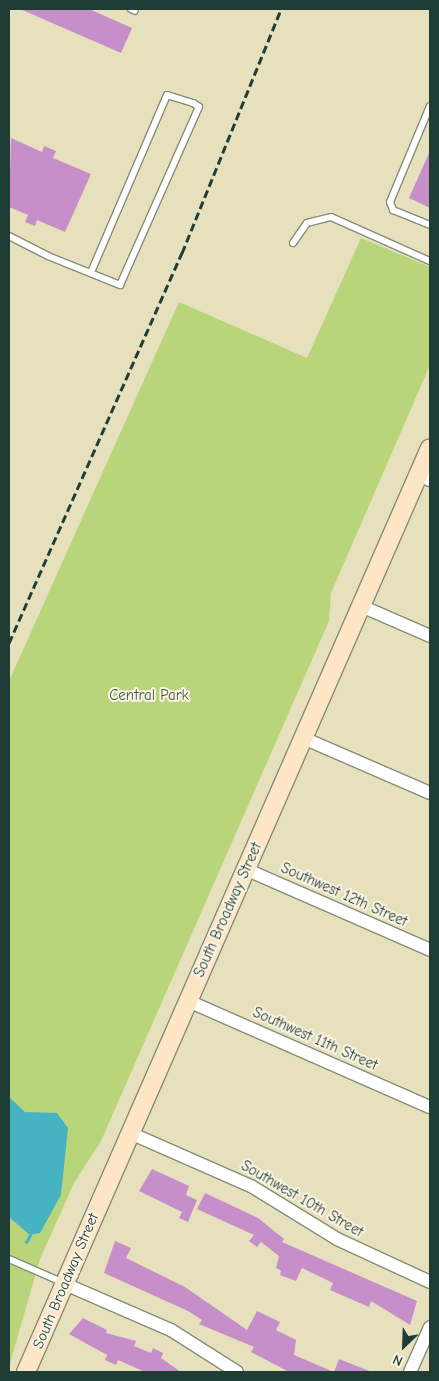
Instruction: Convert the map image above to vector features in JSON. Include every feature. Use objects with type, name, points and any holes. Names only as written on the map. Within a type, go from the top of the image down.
[{"type":"main road","name":"South Broadway Street","points":[[26,1372],[361,606],[424,477],[430,448]]},
{"type":"street","points":[[361,606],[430,636]]},
{"type":"street","points":[[303,738],[430,794]]},
{"type":"street","name":"Southwest 12th Street","points":[[245,869],[430,950]]},
{"type":"street","name":"Southwest 11th Street","points":[[188,1001],[430,1107]]},
{"type":"street","name":"Southwest 10th Street","points":[[130,1133],[251,1186],[337,1239],[430,1282]]},
{"type":"street","points":[[65,1284],[171,1330],[237,1372]]},
{"type":"street","points":[[410,1372],[430,1327]]},
{"type":"lane","points":[[9,236],[91,272],[120,284],[199,107],[193,103],[167,95],[91,272]]},
{"type":"lane","points":[[430,106],[390,202],[393,210],[430,225]]},
{"type":"lane","points":[[293,242],[307,223],[330,217],[430,260]]},
{"type":"lane","points":[[9,1259],[65,1284]]},
{"type":"green space","name":"Central Park","points":[[361,238],[430,267],[430,365],[331,593],[329,621],[101,1141],[74,1183],[40,1259],[9,1367],[9,681],[179,302],[307,358]]},
{"type":"water","points":[[9,1097],[25,1112],[57,1113],[68,1128],[61,1195],[40,1233],[30,1235],[9,1217]]},
{"type":"building","points":[[20,9],[89,9],[132,28],[121,53]]},
{"type":"building","points":[[11,138],[42,152],[44,146],[56,151],[53,158],[91,174],[65,232],[37,220],[35,226],[25,222],[28,215],[9,207]]},
{"type":"building","points":[[430,151],[430,208],[409,198]]},
{"type":"building","points":[[152,1169],[189,1186],[186,1195],[197,1200],[188,1222],[179,1218],[182,1212],[139,1191]]},
{"type":"building","points":[[205,1193],[258,1218],[284,1239],[282,1242],[417,1301],[410,1325],[371,1301],[369,1307],[330,1290],[333,1283],[302,1268],[296,1281],[280,1275],[281,1271],[276,1268],[279,1256],[261,1242],[257,1247],[249,1241],[254,1235],[197,1209]]},
{"type":"building","points":[[115,1241],[131,1248],[126,1258],[185,1287],[247,1330],[257,1311],[280,1322],[276,1330],[296,1340],[294,1355],[334,1372],[289,1372],[251,1352],[254,1347],[199,1324],[202,1320],[188,1311],[104,1273]]},
{"type":"building","points":[[83,1318],[107,1330],[106,1333],[136,1341],[134,1346],[151,1353],[153,1348],[163,1353],[161,1358],[181,1372],[145,1372],[118,1360],[116,1365],[105,1360],[107,1355],[69,1334]]},
{"type":"building","points":[[339,1359],[372,1372],[334,1372]]},
{"type":"waterway","points":[[26,1242],[30,1235]]},
{"type":"railway","points":[[9,643],[182,253],[281,9]]}]
